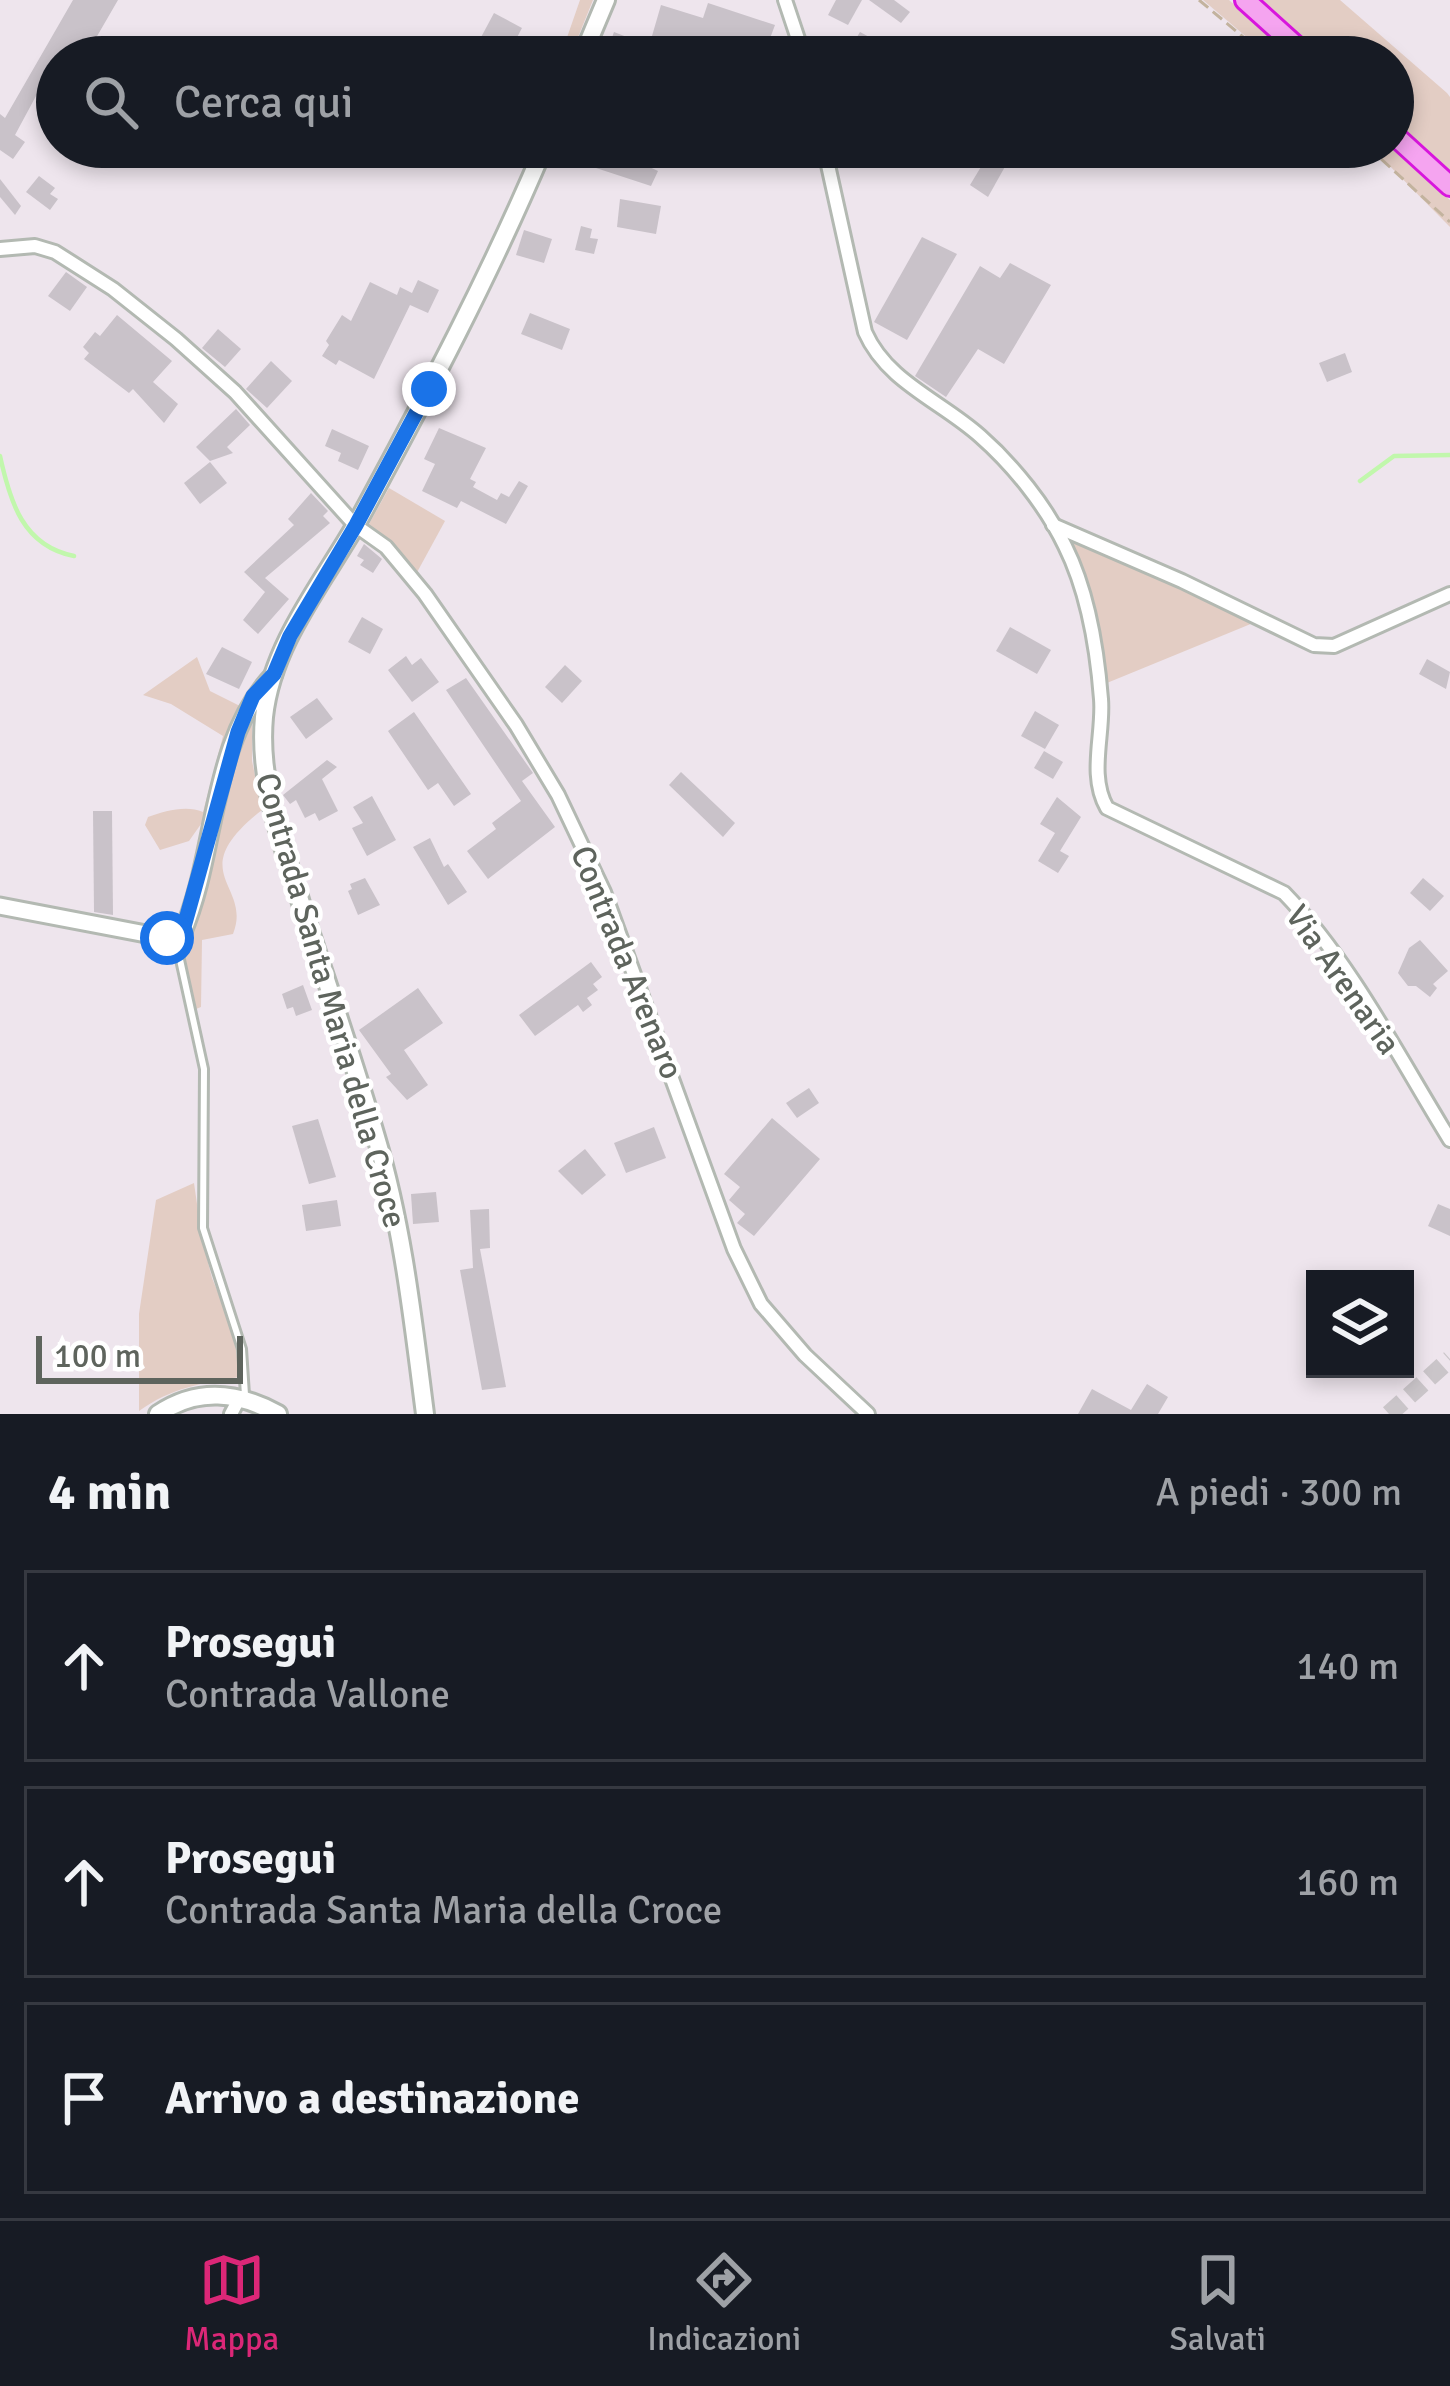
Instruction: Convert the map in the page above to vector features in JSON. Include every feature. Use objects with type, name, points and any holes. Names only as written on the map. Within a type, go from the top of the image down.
[{"type":"highway","points":[[1245,0],[1285,36]]},
{"type":"highway","points":[[1414,153],[1450,186]]},
{"type":"main road","points":[[591,36],[606,0]]},
{"type":"main road","name":"Contrada Santa Maria della Croce","points":[[425,1414],[418,1339],[377,1140],[280,836],[263,770],[264,716],[290,636],[429,389],[535,168]]},
{"type":"main road","points":[[158,1414],[177,1402],[203,1395],[243,1398],[278,1414]]},
{"type":"street","points":[[785,0],[796,36]]},
{"type":"street","name":"Via Arenaria","points":[[829,168],[865,332],[874,353],[890,370],[982,436],[1020,479],[1066,547],[1093,633],[1102,705],[1097,777],[1107,808],[1284,893],[1365,1004],[1450,1140]]},
{"type":"street","name":"Contrada Arenaro","points":[[0,249],[35,246],[55,252],[128,302],[235,392],[356,525],[386,547],[425,594],[516,725],[558,795],[604,892],[734,1249],[761,1304],[805,1355],[868,1414]]},
{"type":"street","points":[[1053,525],[1314,645],[1334,646],[1450,594]]},
{"type":"street","points":[[0,906],[167,938],[182,934],[250,704],[274,674]]},
{"type":"street","points":[[231,1414],[243,1398]]},
{"type":"lane","points":[[175,936],[204,1069],[203,1228],[242,1349],[243,1398]]},
{"type":"path","points":[[1199,0],[1242,36]]},
{"type":"path","points":[[1391,168],[1450,222]]},
{"type":"shaded area","points":[[580,0],[593,0],[578,36],[568,36]]},
{"type":"shaded area","points":[[1203,0],[1229,0],[1269,36],[1245,36]]},
{"type":"shaded area","points":[[1254,0],[1340,0],[1381,36],[1294,36]]},
{"type":"shaded area","points":[[1414,64],[1450,97],[1450,178],[1414,145]]},
{"type":"shaded area","points":[[1414,167],[1450,200],[1450,227],[1392,168]]},
{"type":"shaded area","points":[[389,488],[445,521],[415,576],[368,526]]},
{"type":"shaded area","points":[[1061,533],[1258,621],[1102,685],[1096,640]]},
{"type":"shaded area","points":[[197,657],[210,691],[240,706],[236,722],[252,719],[252,761],[262,810],[226,849],[225,877],[237,917],[233,934],[202,940],[201,1007],[196,1009],[179,940],[210,839],[201,824],[189,841],[160,850],[145,825],[148,817],[168,811],[203,812],[223,736],[171,704],[143,695]]},
{"type":"shaded area","points":[[194,1183],[202,1239],[233,1329],[240,1377],[187,1388],[139,1411],[139,1314],[156,1200]]},
{"type":"building","points":[[73,0],[118,0],[97,36],[52,36]]},
{"type":"building","points":[[836,0],[862,0],[848,25],[828,15]]},
{"type":"building","points":[[869,0],[894,0],[910,12],[901,23]]},
{"type":"building","points":[[708,3],[775,25],[771,36],[652,36],[661,5],[703,18]]},
{"type":"building","points":[[494,13],[522,28],[518,36],[482,36]]},
{"type":"building","points":[[36,64],[36,96],[15,135],[25,142],[13,159],[0,150],[0,114],[5,118]]},
{"type":"building","points":[[596,168],[652,168],[658,171],[651,186]]},
{"type":"building","points":[[980,168],[1004,168],[988,197],[970,185]]},
{"type":"building","points":[[39,176],[55,188],[50,194],[58,199],[50,210],[26,192]]},
{"type":"building","points":[[0,179],[21,206],[15,215],[0,197]]},
{"type":"building","points":[[620,199],[661,206],[656,234],[617,227]]},
{"type":"building","points":[[581,226],[592,229],[590,238],[598,239],[594,254],[575,250]]},
{"type":"building","points":[[524,230],[552,239],[544,263],[516,255]]},
{"type":"building","points":[[922,237],[957,254],[907,340],[874,322]]},
{"type":"building","points":[[1010,263],[1051,285],[1004,364],[978,349],[946,397],[915,376],[980,266],[1000,278]]},
{"type":"building","points":[[66,272],[87,287],[70,311],[48,296]]},
{"type":"building","points":[[418,280],[439,290],[428,313],[410,305],[374,379],[322,356],[342,315],[351,321],[370,282],[397,295],[400,287],[412,293]]},
{"type":"building","points":[[530,313],[570,329],[562,350],[521,334]]},
{"type":"building","points":[[117,315],[172,361],[153,382],[178,404],[164,423],[133,389],[129,393],[84,359],[89,353],[83,347],[95,332],[100,336]]},
{"type":"building","points":[[218,329],[241,349],[225,367],[202,348]]},
{"type":"building","points":[[1345,353],[1352,372],[1327,382],[1319,363]]},
{"type":"building","points":[[271,361],[292,381],[267,408],[246,389]]},
{"type":"building","points":[[236,409],[250,425],[227,447],[233,453],[210,461],[196,447]]},
{"type":"building","points":[[439,428],[486,448],[470,479],[476,482],[473,487],[497,500],[501,493],[509,497],[519,481],[528,486],[506,524],[461,501],[457,508],[422,491],[435,464],[424,459]]},
{"type":"building","points":[[332,429],[369,446],[358,470],[338,461],[341,453],[325,446]]},
{"type":"building","points":[[210,462],[227,483],[200,504],[184,483]]},
{"type":"building","points":[[311,493],[328,511],[323,516],[330,523],[265,578],[289,599],[258,634],[243,620],[265,592],[244,572],[294,525],[288,519]]},
{"type":"building","points":[[364,544],[382,559],[373,573],[360,565],[364,560],[357,556]]},
{"type":"building","points":[[362,617],[383,629],[370,654],[348,642]]},
{"type":"building","points":[[1010,627],[1051,650],[1037,674],[996,651]]},
{"type":"building","points":[[222,647],[252,662],[239,689],[206,674]]},
{"type":"building","points":[[406,656],[412,665],[421,658],[439,682],[412,702],[388,670]]},
{"type":"building","points":[[1427,659],[1450,672],[1446,689],[1419,674]]},
{"type":"building","points":[[565,665],[582,681],[562,703],[545,687]]},
{"type":"building","points":[[466,678],[533,773],[522,781],[555,827],[488,879],[467,851],[521,801],[446,690]]},
{"type":"building","points":[[317,698],[333,719],[306,739],[290,717]]},
{"type":"building","points":[[1035,711],[1059,725],[1045,749],[1021,736]]},
{"type":"building","points":[[414,712],[471,794],[454,806],[438,783],[428,790],[388,731]]},
{"type":"building","points":[[1044,751],[1063,762],[1053,779],[1034,768]]},
{"type":"building","points":[[327,760],[337,767],[322,779],[338,811],[319,821],[315,813],[305,818],[296,800],[290,804],[283,795]]},
{"type":"building","points":[[681,772],[735,823],[723,837],[669,785]]},
{"type":"building","points":[[372,796],[396,840],[367,856],[352,828],[363,823],[353,807]]},
{"type":"building","points":[[1057,797],[1081,817],[1060,851],[1069,856],[1058,873],[1038,861],[1055,833],[1040,824]]},
{"type":"building","points":[[93,811],[112,811],[113,915],[94,912]]},
{"type":"building","points":[[430,838],[444,867],[448,864],[467,892],[448,905],[413,847]]},
{"type":"building","points":[[365,878],[380,905],[358,915],[348,891],[350,884]]},
{"type":"building","points":[[1423,878],[1444,896],[1430,911],[1410,893]]},
{"type":"building","points":[[1420,940],[1448,971],[1433,984],[1437,988],[1430,997],[1408,986],[1398,973],[1409,948]]},
{"type":"building","points":[[591,962],[602,977],[593,984],[598,990],[587,998],[592,1005],[583,1012],[578,1005],[535,1036],[519,1015]]},
{"type":"building","points":[[303,985],[312,1010],[296,1016],[293,1007],[287,1009],[282,994]]},
{"type":"building","points":[[418,988],[443,1023],[404,1050],[428,1085],[407,1100],[386,1077],[391,1074],[359,1030]]},
{"type":"building","points":[[809,1088],[819,1103],[797,1118],[786,1103]]},
{"type":"building","points":[[772,1118],[820,1159],[754,1236],[737,1223],[745,1214],[729,1200],[740,1187],[724,1174]]},
{"type":"building","points":[[318,1119],[336,1177],[309,1184],[292,1126]]},
{"type":"building","points":[[654,1127],[666,1158],[626,1173],[614,1143]]},
{"type":"building","points":[[585,1149],[606,1175],[582,1195],[558,1171]]},
{"type":"building","points":[[436,1192],[439,1222],[413,1224],[411,1194]]},
{"type":"building","points":[[337,1200],[341,1226],[306,1231],[302,1205]]},
{"type":"building","points":[[1438,1204],[1450,1209],[1450,1236],[1428,1226]]},
{"type":"building","points":[[489,1209],[490,1248],[480,1249],[506,1387],[482,1390],[460,1270],[473,1268],[470,1210]]},
{"type":"building","points":[[1147,1384],[1168,1397],[1158,1414],[1078,1414],[1092,1389],[1131,1410]]},
{"type":"waterway","points":[[1360,481],[1394,456],[1450,455]]},
{"type":"waterway","points":[[0,456],[22,520],[42,543],[74,556]]},
{"type":"tunnel","points":[[1389,1414],[1450,1359]]},
{"type":"route","points":[[167,938],[182,934],[190,914],[212,820],[253,696],[274,674],[290,636],[429,389]]}]
